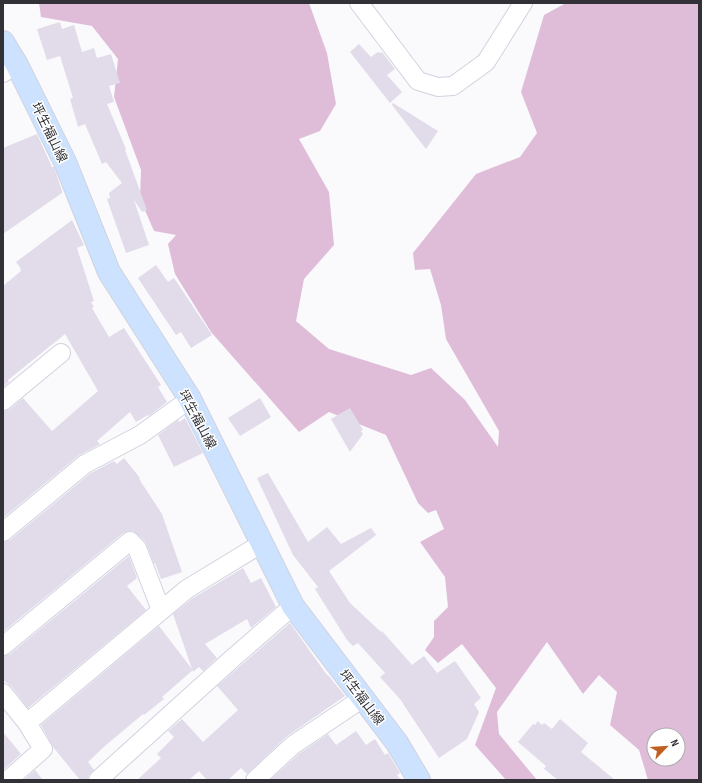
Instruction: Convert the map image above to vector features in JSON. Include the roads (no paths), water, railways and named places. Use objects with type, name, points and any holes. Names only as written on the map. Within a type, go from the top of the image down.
[{"type":"main road","name":"坪生福山線","points":[[3,42],[10,69],[65,162],[109,272],[190,399],[293,606],[397,743],[419,780]]},
{"type":"street","points":[[359,3],[418,81],[438,87],[453,86],[486,62],[523,3]]},
{"type":"street","points":[[3,401],[61,353]]},
{"type":"street","points":[[3,532],[85,464],[140,435],[190,399]]},
{"type":"street","points":[[3,646],[130,541],[137,548],[161,610]]},
{"type":"street","points":[[27,723],[187,589],[261,544]]},
{"type":"street","points":[[98,780],[234,657],[293,606]]},
{"type":"street","points":[[3,693],[27,723],[43,749],[8,780]]},
{"type":"street","points":[[255,780],[293,745],[363,698]]}]
